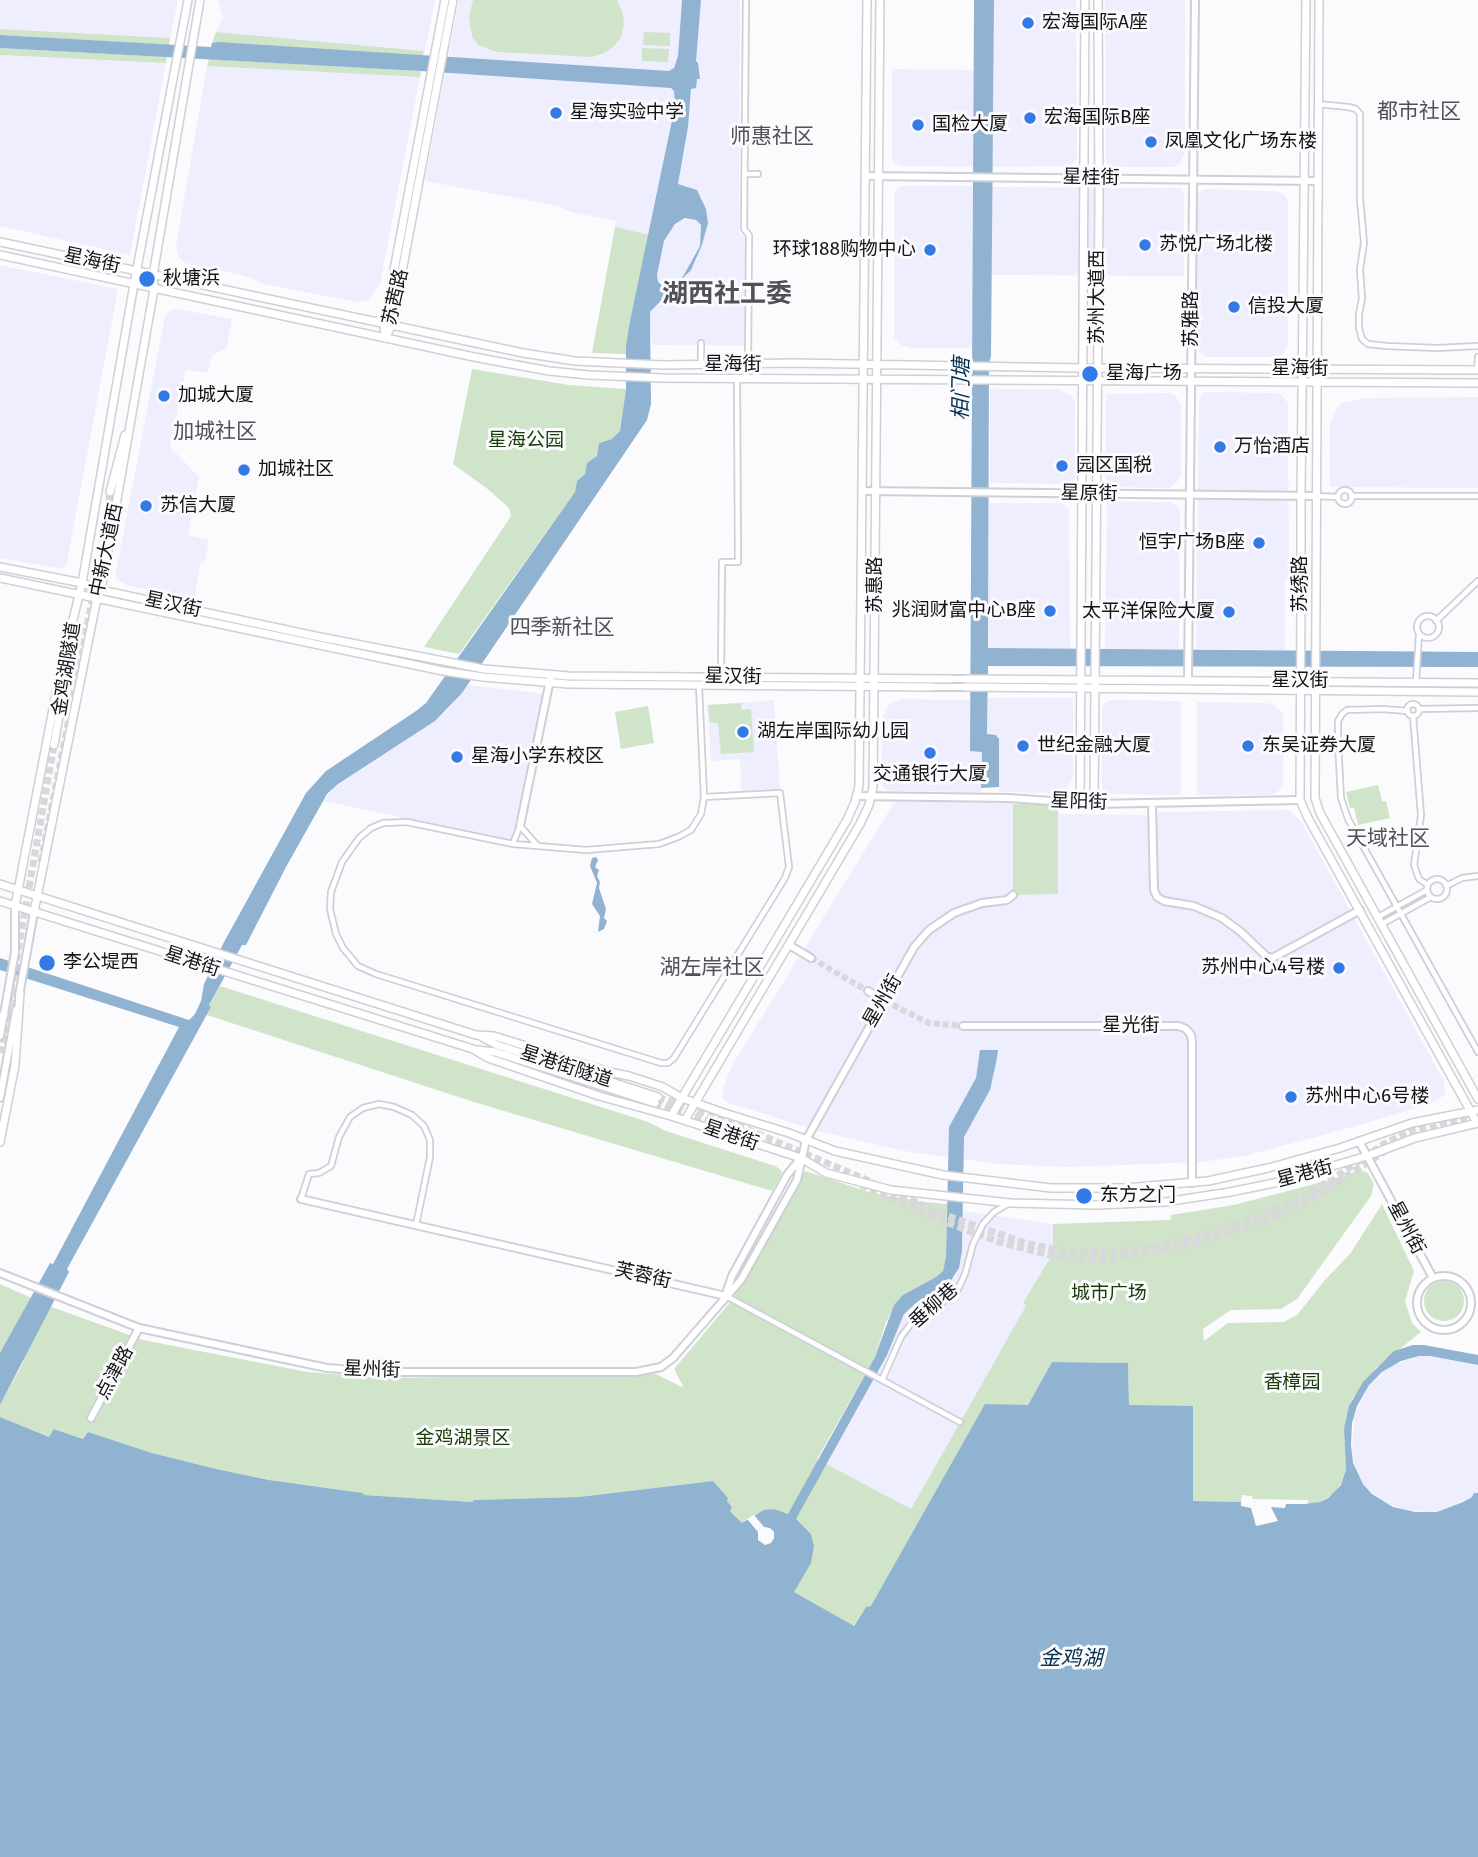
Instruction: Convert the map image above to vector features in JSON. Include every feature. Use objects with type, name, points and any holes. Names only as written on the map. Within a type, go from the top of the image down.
[{"type":"main road","name":"中新大道西","points":[[15,906],[60,673],[82,583],[136,271],[188,0]]},
{"type":"main road","name":"中新大道西","points":[[34,912],[97,598],[101,590],[139,379],[154,289],[153,275],[200,0]]},
{"type":"main road","name":"苏茜路","points":[[440,50],[445,0]]},
{"type":"main road","name":"苏茜路","points":[[385,338],[440,50],[453,0]]},
{"type":"main road","name":"苏惠路","points":[[671,1116],[847,820],[859,786],[867,0]]},
{"type":"main road","name":"苏惠路","points":[[685,1120],[860,824],[871,797],[875,682],[880,0]]},
{"type":"main road","name":"苏州大道西","points":[[1080,803],[1085,0]]},
{"type":"main road","name":"苏州大道西","points":[[1094,804],[1097,671],[1098,0]]},
{"type":"main road","name":"苏绣路","points":[[1306,0],[1300,800],[1474,1111],[1477,1123]]},
{"type":"main road","name":"苏绣路","points":[[1319,0],[1315,798],[1320,813],[1478,1099]]},
{"type":"main road","name":"星海街","points":[[0,242],[533,355],[617,364],[863,363],[972,367],[1477,370]]},
{"type":"main road","name":"星海街","points":[[0,255],[549,371],[616,377],[1478,383]]},
{"type":"main road","points":[[110,492],[139,379]]},
{"type":"main road","name":"星汉街","points":[[0,567],[82,583],[101,590],[443,667]]},
{"type":"main road","name":"星汉街","points":[[0,578],[484,673],[551,679],[698,685],[950,679]]},
{"type":"main road","name":"金鸡湖隧道","points":[[54,745],[79,594]]},
{"type":"main road","name":"星汉街","points":[[551,679],[722,677],[861,682]]},
{"type":"main road","name":"星汉街","points":[[965,683],[1079,680],[1096,684],[1416,686],[1478,683]]},
{"type":"main road","name":"星汉街","points":[[1096,684],[1188,680],[1300,685]]},
{"type":"main road","name":"星汉街","points":[[875,682],[933,687]]},
{"type":"main road","name":"星汉街","points":[[1416,686],[1478,692]]},
{"type":"main road","name":"星港街","points":[[0,884],[476,1035],[494,1036],[629,1076],[663,1087],[682,1098],[848,1154],[967,1179],[1051,1188],[1125,1188],[1192,1182],[1258,1171],[1412,1124],[1474,1111]]},
{"type":"main road","name":"星港街","points":[[0,901],[473,1049],[488,1058],[600,1096],[685,1120],[801,1158],[837,1176],[891,1190],[1010,1203],[1097,1205],[1193,1198],[1270,1184],[1367,1156],[1415,1138],[1477,1123]]},
{"type":"main road","points":[[0,1142],[15,1065],[20,993]]},
{"type":"main road","points":[[0,1024],[5,1014]]},
{"type":"main road","name":"星港街隧道","points":[[473,1049],[495,1052],[657,1100],[497,1045],[476,1035]]},
{"type":"street","points":[[746,0],[744,229],[749,235],[748,365]]},
{"type":"street","name":"苏雅路","points":[[1188,680],[1195,0]]},
{"type":"street","points":[[1318,104],[1348,107],[1356,109],[1360,114],[1360,200],[1364,250],[1360,269],[1362,299],[1359,328],[1362,339],[1368,344],[1387,346],[1478,346]]},
{"type":"street","points":[[745,174],[758,174]]},
{"type":"street","name":"星桂街","points":[[865,176],[1317,181]]},
{"type":"street","points":[[701,343],[701,365]]},
{"type":"street","points":[[1477,370],[1478,357]]},
{"type":"street","points":[[722,677],[722,562],[738,562],[737,379]]},
{"type":"street","points":[[1338,497],[1343,490],[1350,492],[1351,496]]},
{"type":"street","name":"星原街","points":[[863,491],[1315,496]]},
{"type":"street","points":[[1315,496],[1338,497]]},
{"type":"street","points":[[1338,497],[1339,501],[1345,504],[1351,496]]},
{"type":"street","points":[[1351,496],[1478,496]]},
{"type":"street","points":[[1436,621],[1478,581]]},
{"type":"street","points":[[1413,716],[1418,713],[1417,626],[1421,619],[1429,617],[1436,621],[1436,635],[1427,638],[1419,634]]},
{"type":"street","points":[[513,844],[520,826],[551,679]]},
{"type":"street","name":"星汉街","points":[[950,679],[965,683]]},
{"type":"street","name":"星汉街","points":[[933,687],[965,683]]},
{"type":"street","points":[[698,685],[704,797],[701,814],[691,830],[659,844],[597,850],[513,844],[407,822],[377,824],[359,838],[342,862],[331,892],[330,909],[336,934],[343,948],[358,966],[376,974],[668,1063],[684,1042],[785,878],[789,867],[780,793],[704,797]]},
{"type":"street","points":[[1408,711],[1410,705],[1478,708]]},
{"type":"street","points":[[1432,897],[1419,878],[1414,864],[1421,815],[1413,716],[1408,711],[1392,708],[1346,710],[1338,721],[1339,788],[1344,809],[1478,1052]]},
{"type":"street","name":"星阳街","points":[[857,796],[1009,798],[1094,804],[1300,800]]},
{"type":"street","points":[[1152,803],[1154,890],[1157,897],[1164,901],[1194,906],[1222,918],[1266,956],[1272,958],[1360,910]]},
{"type":"street","points":[[520,826],[538,845]]},
{"type":"street","points":[[1446,886],[1462,878],[1478,876]]},
{"type":"street","points":[[1380,920],[1437,879],[1446,886]]},
{"type":"street","points":[[1380,920],[1401,914],[1432,897],[1443,896],[1446,886]]},
{"type":"street","name":"星州街","points":[[0,1273],[139,1328],[304,1365],[380,1372],[636,1372],[661,1367],[673,1358],[741,1280],[797,1180],[806,1140],[914,947],[935,925],[967,907],[989,901],[1007,900],[1013,895]]},
{"type":"street","name":"中新大道西","points":[[0,1035],[15,952],[15,906]]},
{"type":"street","name":"中新大道西","points":[[0,1098],[34,912]]},
{"type":"street","points":[[789,945],[811,958]]},
{"type":"street","points":[[869,991],[884,1000]]},
{"type":"street","name":"星光街","points":[[963,1026],[1179,1026],[1186,1029],[1192,1042],[1192,1182]]},
{"type":"street","points":[[301,1199],[309,1174],[319,1173],[331,1166],[339,1137],[350,1117],[363,1108],[379,1104],[394,1107],[418,1120],[430,1140],[430,1157],[416,1225]]},
{"type":"street","name":"星州街","points":[[1359,1141],[1433,1278]]},
{"type":"street","name":"星州街","points":[[726,1296],[732,1276],[786,1175],[801,1158]]},
{"type":"street","name":"芙蓉街","points":[[301,1199],[726,1296],[960,1422]]},
{"type":"street","name":"垂柳巷","points":[[880,1378],[904,1332],[920,1315],[951,1297],[958,1289],[973,1244],[983,1224],[994,1212],[1010,1203]]},
{"type":"street","points":[[1452,1276],[1461,1281],[1472,1298],[1466,1320],[1455,1328],[1434,1328],[1425,1322],[1418,1311],[1418,1296],[1426,1282],[1433,1278],[1452,1276]]},
{"type":"street","name":"点津路","points":[[91,1418],[139,1328]]},
{"type":"shaded area","points":[[0,0],[178,0],[170,38],[0,29]]},
{"type":"shaded area","points":[[218,0],[435,0],[425,51],[216,32],[223,17]]},
{"type":"shaded area","name":"星海实验中学","points":[[459,0],[682,0],[674,119],[650,235],[615,227],[616,221],[571,212],[559,206],[425,181]]},
{"type":"shaded area","points":[[701,0],[740,0],[739,233],[748,239],[747,346],[652,345],[650,312],[683,281],[696,260],[708,223],[701,196],[689,187],[678,184],[688,127]]},
{"type":"shaded area","points":[[994,0],[1076,0],[1077,158],[1071,166],[993,167]]},
{"type":"shaded area","points":[[1105,0],[1185,0],[1185,153],[1175,167],[1114,167],[1106,163]]},
{"type":"shaded area","points":[[0,55],[166,63],[130,255],[0,226]]},
{"type":"shaded area","points":[[207,66],[420,77],[380,284],[369,300],[356,302],[264,284],[245,276],[185,263],[179,258],[176,246]]},
{"type":"shaded area","name":"国检大厦","points":[[892,69],[974,70],[973,167],[902,166],[894,163]]},
{"type":"shaded area","points":[[901,186],[973,186],[973,348],[910,348],[901,345],[894,337],[894,194]]},
{"type":"shaded area","points":[[992,187],[1180,188],[1184,195],[1184,276],[992,275]]},
{"type":"shaded area","points":[[1204,189],[1276,191],[1285,196],[1288,202],[1288,342],[1284,354],[1278,357],[1207,357],[1199,352],[1197,200],[1198,194]]},
{"type":"shaded area","points":[[687,218],[696,220],[701,225],[700,246],[681,280],[670,288],[665,288],[658,282],[657,275],[664,241],[675,224]]},
{"type":"shaded area","points":[[0,265],[118,289],[67,564],[62,569],[0,558]]},
{"type":"shaded area","points":[[170,310],[232,319],[226,349],[212,355],[208,373],[186,370],[170,447],[199,477],[188,535],[209,540],[205,561],[201,561],[194,599],[126,585],[116,578],[165,316]]},
{"type":"shaded area","points":[[990,389],[1059,389],[1072,396],[1075,402],[1075,484],[990,483]]},
{"type":"shaded area","points":[[1202,393],[1276,393],[1281,394],[1288,403],[1289,574],[1285,583],[1285,650],[1196,649],[1199,401]]},
{"type":"shaded area","points":[[1106,394],[1175,395],[1181,405],[1181,474],[1178,481],[1169,488],[1106,487]]},
{"type":"shaded area","points":[[1478,397],[1478,488],[1330,487],[1330,425],[1342,403],[1364,398]]},
{"type":"shaded area","points":[[1107,501],[1171,502],[1180,511],[1179,649],[1105,649]]},
{"type":"shaded area","points":[[989,503],[1062,503],[1069,509],[1070,649],[988,648]]},
{"type":"shaded area","name":"星海小学东校区","points":[[467,685],[547,694],[516,841],[323,801],[338,784],[435,721]]},
{"type":"shaded area","name":"世纪金融大厦","points":[[988,698],[1073,698],[1073,778],[1065,791],[999,792],[999,739],[987,734]]},
{"type":"shaded area","points":[[900,699],[970,700],[970,751],[982,752],[981,792],[891,791],[881,785],[883,717],[888,705]]},
{"type":"shaded area","name":"湖左岸国际幼儿园","points":[[774,700],[780,789],[742,792],[740,759],[711,761],[707,705]]},
{"type":"shaded area","points":[[1111,700],[1181,701],[1181,795],[1109,794],[1102,791],[1102,710],[1104,703]]},
{"type":"shaded area","name":"东吴证券大厦","points":[[1197,702],[1264,703],[1272,704],[1280,710],[1283,715],[1283,784],[1278,792],[1271,795],[1197,795]]},
{"type":"shaded area","points":[[1013,798],[1013,804],[1058,804],[1059,814],[1292,812],[1302,823],[1444,1081],[1443,1096],[1433,1103],[1244,1156],[1202,1162],[1069,1167],[998,1164],[904,1151],[818,1131],[726,1102],[722,1097],[723,1089],[731,1067],[894,803],[899,800]]},
{"type":"shaded area","points":[[963,1211],[1053,1224],[1053,1253],[1024,1303],[1027,1305],[911,1509],[826,1464],[887,1355],[904,1314],[917,1302],[941,1291],[957,1273],[962,1255]]},
{"type":"shaded area","points":[[1419,1356],[1478,1365],[1478,1493],[1437,1512],[1406,1511],[1381,1500],[1363,1484],[1355,1470],[1352,1455],[1354,1416],[1369,1385],[1391,1366]]},
{"type":"green space","points":[[473,0],[617,0],[624,24],[621,37],[614,46],[592,57],[497,52],[478,45],[472,36],[469,17]]},
{"type":"green space","points":[[0,29],[170,38],[169,45],[165,45],[0,35]]},
{"type":"green space","points":[[216,32],[424,51],[423,56],[212,43]]},
{"type":"green space","points":[[644,32],[670,33],[670,46],[643,45]]},
{"type":"green space","points":[[0,48],[167,57],[166,63],[0,55]]},
{"type":"green space","points":[[642,48],[669,49],[668,62],[642,61]]},
{"type":"green space","points":[[209,59],[421,71],[420,77],[207,66]]},
{"type":"green space","points":[[615,227],[650,235],[629,326],[626,354],[592,353]]},
{"type":"green space","name":"星海公园","points":[[472,369],[569,385],[626,389],[620,431],[612,439],[599,443],[597,456],[587,463],[585,474],[577,481],[575,492],[459,654],[424,647],[511,516],[509,508],[489,490],[453,464]]},
{"type":"green space","points":[[741,703],[742,710],[751,709],[754,752],[721,754],[718,723],[710,723],[708,705]]},
{"type":"green space","points":[[648,706],[654,743],[621,749],[615,712]]},
{"type":"green space","points":[[1378,785],[1390,818],[1358,825],[1346,792]]},
{"type":"green space","points":[[1013,804],[1058,804],[1058,894],[1007,895],[1013,888]]},
{"type":"green space","points":[[220,986],[648,1122],[666,1131],[775,1166],[782,1173],[772,1191],[474,1102],[207,1015],[211,1007],[209,1005]]},
{"type":"green space","points":[[1360,1170],[1368,1173],[1374,1184],[1371,1196],[1297,1299],[1281,1309],[1231,1310],[1203,1329],[1204,1341],[1228,1323],[1284,1322],[1297,1315],[1350,1254],[1382,1204],[1414,1271],[1405,1301],[1412,1323],[1421,1332],[1376,1368],[1352,1399],[1344,1429],[1346,1470],[1344,1480],[1334,1493],[1320,1502],[1309,1504],[1308,1500],[1253,1499],[1252,1496],[1242,1495],[1241,1502],[1193,1501],[1129,1405],[1128,1363],[1052,1362],[1028,1405],[871,1607],[866,1607],[853,1626],[794,1592],[814,1546],[811,1534],[788,1514],[772,1509],[754,1515],[742,1523],[730,1511],[732,1507],[728,1499],[713,1481],[579,1497],[472,1502],[364,1495],[216,1469],[152,1453],[88,1432],[83,1439],[55,1429],[49,1437],[0,1417],[0,1405],[24,1361],[2,1349],[0,1353],[0,1284],[52,1307],[143,1340],[307,1372],[385,1378],[656,1374],[684,1388],[674,1369],[732,1300],[805,1171],[872,1193],[947,1204],[946,1257],[943,1271],[905,1294],[896,1303],[886,1322],[875,1357],[817,1459],[911,1509],[1053,1253],[1053,1224],[1170,1220],[1171,1215],[1234,1205]]},
{"type":"green space","points":[[1444,1281],[1458,1287],[1464,1301],[1458,1315],[1444,1321],[1430,1315],[1424,1301],[1430,1287]]},
{"type":"water","points":[[682,0],[701,0],[696,61],[700,79],[697,79],[696,88],[691,89],[688,127],[678,184],[697,190],[706,209],[708,223],[702,245],[691,270],[650,312],[651,404],[647,420],[462,693],[435,721],[338,784],[327,794],[246,945],[242,945],[209,1005],[211,1007],[67,1269],[69,1272],[0,1405],[0,1353],[50,1263],[53,1264],[179,1027],[0,970],[0,958],[189,1020],[195,1014],[204,984],[223,944],[306,793],[326,771],[426,703],[575,492],[577,481],[585,474],[587,463],[597,456],[599,443],[612,439],[620,431],[626,389],[629,326],[675,106],[674,91],[671,88],[0,48],[0,35],[211,47],[212,43],[218,42],[669,71],[674,68],[678,56]],"holes":[[[685,218],[696,220],[701,225],[700,246],[681,280],[670,288],[665,288],[658,282],[657,275],[664,241],[675,224]]]},
{"type":"water","points":[[974,0],[994,0],[988,648],[1478,652],[1478,667],[988,666],[987,734],[996,735],[999,739],[999,787],[981,788],[982,752],[970,751]]},
{"type":"water","points":[[596,857],[598,860],[595,867],[599,870],[597,876],[606,909],[604,918],[607,921],[604,929],[598,932],[600,916],[592,904],[597,883],[590,866],[592,858]]},
{"type":"water","name":"金鸡湖","points":[[980,1050],[998,1050],[990,1090],[964,1137],[962,1251],[959,1268],[946,1288],[917,1302],[904,1314],[887,1355],[796,1519],[811,1534],[814,1546],[811,1563],[794,1592],[854,1626],[866,1607],[871,1606],[985,1404],[1028,1405],[1052,1362],[1128,1363],[1129,1405],[1193,1406],[1193,1501],[1241,1502],[1241,1506],[1251,1508],[1256,1526],[1278,1521],[1271,1507],[1285,1508],[1286,1504],[1320,1502],[1341,1485],[1346,1470],[1344,1429],[1349,1406],[1363,1382],[1394,1351],[1413,1345],[1424,1345],[1478,1355],[1478,1365],[1419,1356],[1401,1361],[1382,1372],[1369,1385],[1357,1406],[1352,1423],[1351,1445],[1353,1463],[1363,1484],[1372,1494],[1393,1507],[1415,1512],[1437,1512],[1478,1493],[1478,1857],[0,1857],[0,1417],[49,1437],[54,1429],[83,1439],[88,1432],[152,1453],[216,1469],[364,1495],[472,1502],[579,1497],[713,1481],[728,1498],[727,1501],[732,1507],[730,1511],[742,1523],[764,1510],[774,1509],[788,1514],[875,1357],[894,1305],[903,1295],[943,1271],[946,1257],[949,1127],[976,1078]]},
{"type":"pier","points":[[754,1515],[764,1527],[774,1532],[771,1543],[765,1545],[758,1540],[758,1532],[747,1519]]},
{"type":"tunnel","points":[[41,862],[100,560],[110,492]]},
{"type":"tunnel","points":[[0,1053],[54,745]]},
{"type":"tunnel","points":[[811,958],[868,991]]},
{"type":"tunnel","points":[[12,1017],[18,987]]},
{"type":"tunnel","points":[[885,1001],[929,1023],[963,1026]]},
{"type":"tunnel","points":[[658,1097],[723,1119],[874,1183]]},
{"type":"tunnel","points":[[655,1103],[721,1125],[760,1142]]},
{"type":"tunnel","points":[[1411,1137],[1446,1123],[1478,1118]]},
{"type":"tunnel","points":[[891,1191],[942,1214],[1025,1243],[1068,1252],[1114,1252],[1153,1247],[1203,1235],[1286,1206],[1384,1144],[1430,1122]]},
{"type":"tunnel","points":[[861,1185],[940,1220],[999,1242],[1054,1256],[1099,1260],[1183,1247],[1269,1220],[1303,1204],[1385,1151]]},
{"type":"place","name":"宏海国际A座","points":[[1028,23]]},
{"type":"place","name":"星海实验中学","points":[[556,113]]},
{"type":"place","name":"宏海国际B座","points":[[1030,118]]},
{"type":"place","name":"国检大厦","points":[[918,125]]},
{"type":"place","name":"凤凰文化广场东楼","points":[[1151,142]]},
{"type":"place","name":"苏悦广场北楼","points":[[1145,245]]},
{"type":"place","name":"环球188购物中心","points":[[930,250]]},
{"type":"place","name":"秋塘浜","points":[[147,279]]},
{"type":"place","name":"信投大厦","points":[[1234,307]]},
{"type":"place","name":"星海广场","points":[[1090,374]]},
{"type":"place","name":"加城大厦","points":[[164,396]]},
{"type":"place","name":"万怡酒店","points":[[1220,447]]},
{"type":"place","name":"园区国税","points":[[1062,466]]},
{"type":"place","name":"加城社区","points":[[244,470]]},
{"type":"place","name":"苏信大厦","points":[[146,506]]},
{"type":"place","name":"恒宇广场B座","points":[[1259,543]]},
{"type":"place","name":"兆润财富中心B座","points":[[1050,611]]},
{"type":"place","name":"太平洋保险大厦","points":[[1229,612]]},
{"type":"place","name":"湖左岸国际幼儿园","points":[[743,732]]},
{"type":"place","name":"世纪金融大厦","points":[[1023,746]]},
{"type":"place","name":"东吴证券大厦","points":[[1248,746]]},
{"type":"place","name":"交通银行大厦","points":[[930,753]]},
{"type":"place","name":"星海小学东校区","points":[[457,757]]},
{"type":"place","name":"李公堤西","points":[[47,963]]},
{"type":"place","name":"苏州中心4号楼","points":[[1339,968]]},
{"type":"place","name":"苏州中心6号楼","points":[[1291,1097]]},
{"type":"place","name":"东方之门","points":[[1084,1196]]},
{"type":"district","name":"都市社区","points":[[1419,112]]},
{"type":"district","name":"师惠社区","points":[[772,137]]},
{"type":"district","name":"湖西社工委","points":[[727,295]]},
{"type":"district","name":"加城社区","points":[[215,432]]},
{"type":"district","name":"四季新社区","points":[[562,628]]},
{"type":"district","name":"天域社区","points":[[1388,839]]},
{"type":"district","name":"湖左岸社区","points":[[712,968]]},
{"type":"water label","name":"相门塘","points":[[962,389]]},
{"type":"park label","name":"城市广场","points":[[1109,1294]]},
{"type":"park label","name":"香樟园","points":[[1292,1383]]},
{"type":"park label","name":"金鸡湖景区","points":[[463,1439]]}]
